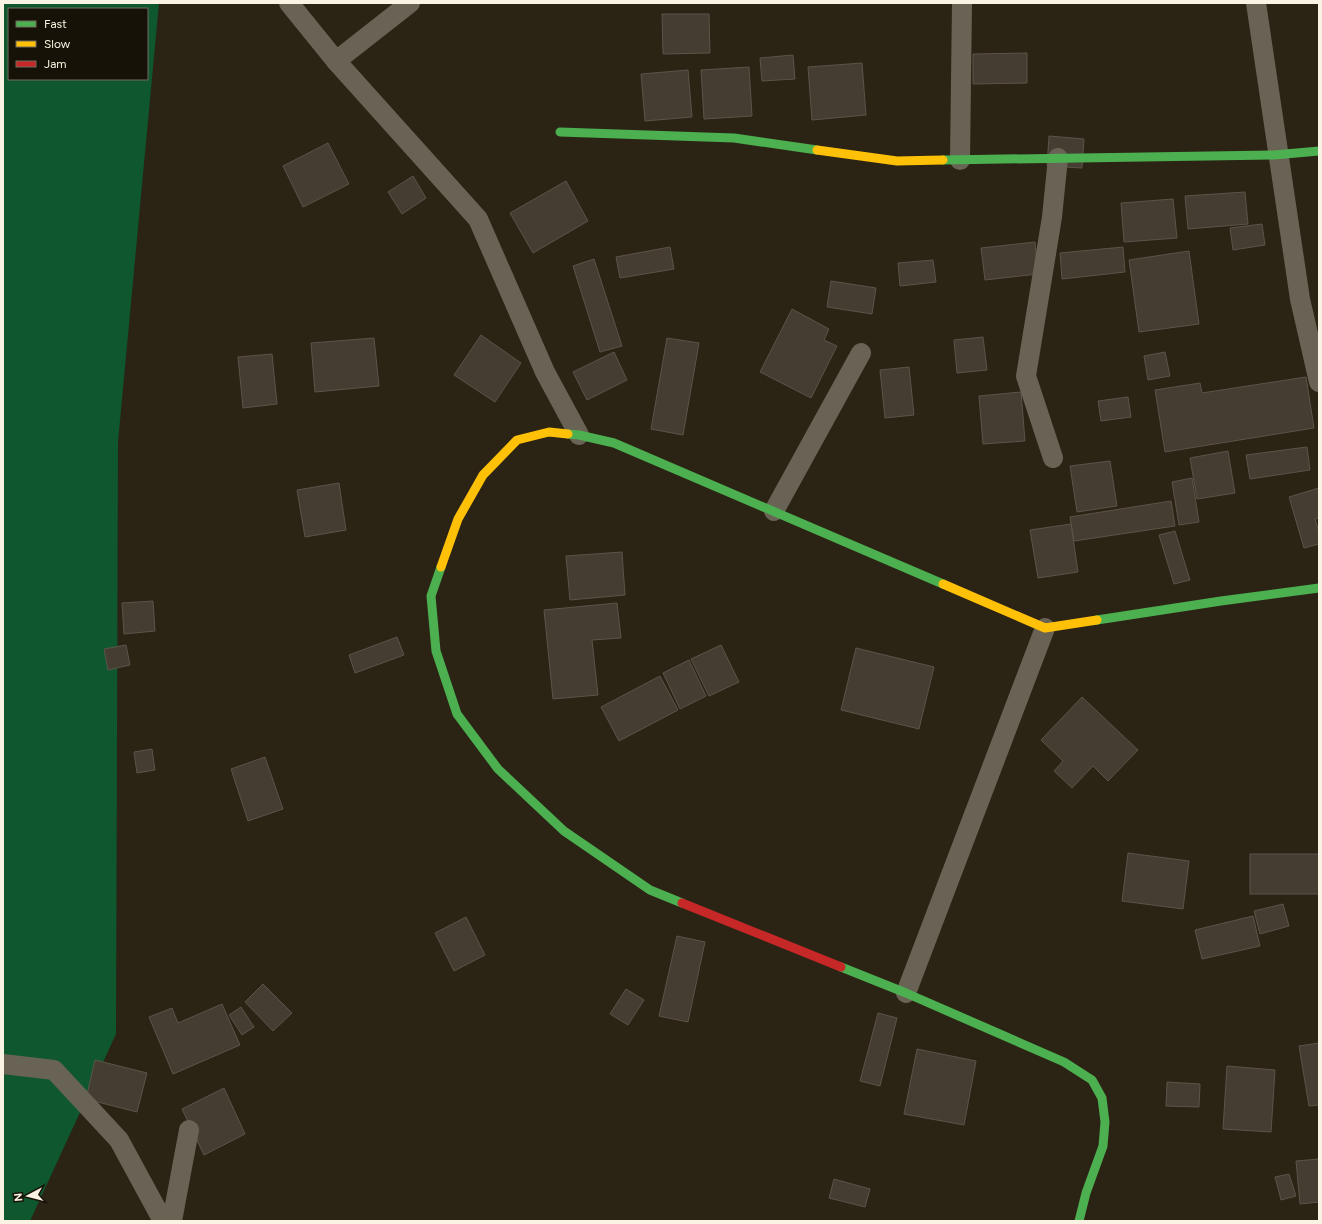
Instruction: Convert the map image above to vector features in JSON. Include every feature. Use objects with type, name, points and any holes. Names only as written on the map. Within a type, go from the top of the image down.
[{"type":"street","points":[[290,3],[336,61],[478,219],[545,372],[579,435]]},
{"type":"street","points":[[336,61],[410,3]]},
{"type":"street","points":[[960,160],[962,3]]},
{"type":"street","points":[[1256,3],[1300,299],[1319,382]]},
{"type":"street","points":[[560,132],[734,138],[897,160],[1279,154],[1319,151]]},
{"type":"street","points":[[1053,458],[1026,376],[1052,217],[1058,158]]},
{"type":"street","points":[[774,511],[861,353]]},
{"type":"street","points":[[1079,1221],[1086,1193],[1103,1146],[1105,1122],[1102,1098],[1092,1080],[1064,1062],[906,993],[650,890],[564,831],[498,768],[457,714],[436,651],[431,596],[458,519],[483,475],[517,440],[549,432],[579,435],[614,443],[1045,628],[1221,600],[1319,588]]},
{"type":"street","points":[[906,993],[1045,628]]},
{"type":"street","points":[[3,1064],[54,1070],[119,1140],[163,1221]]},
{"type":"street","points":[[172,1221],[189,1130]]},
{"type":"green space","points":[[3,3],[159,3],[118,442],[116,1034],[30,1221],[3,1221]]},
{"type":"building","points":[[662,14],[709,14],[710,53],[663,54]]},
{"type":"building","points":[[1027,53],[1027,83],[973,84],[973,54]]},
{"type":"building","points":[[793,55],[795,79],[762,81],[760,58]]},
{"type":"building","points":[[862,63],[866,115],[812,120],[808,67]]},
{"type":"building","points":[[749,67],[752,116],[704,119],[701,70]]},
{"type":"building","points":[[688,70],[692,117],[645,121],[641,74]]},
{"type":"building","points":[[1049,136],[1084,139],[1082,168],[1047,166]]},
{"type":"building","points":[[328,143],[349,184],[303,207],[283,166]]},
{"type":"building","points":[[413,176],[426,198],[402,214],[388,192]]},
{"type":"building","points":[[566,181],[588,221],[533,253],[510,213]]},
{"type":"building","points":[[1245,192],[1248,224],[1188,229],[1185,196]]},
{"type":"building","points":[[1173,199],[1177,238],[1124,242],[1121,203]]},
{"type":"building","points":[[1262,224],[1265,245],[1233,250],[1230,228]]},
{"type":"building","points":[[1035,242],[1038,274],[985,280],[981,248]]},
{"type":"building","points":[[670,247],[674,269],[620,278],[616,257]]},
{"type":"building","points":[[1123,247],[1125,272],[1062,279],[1060,253]]},
{"type":"building","points":[[1189,251],[1199,324],[1139,332],[1129,260]]},
{"type":"building","points":[[594,259],[622,346],[600,352],[573,266]]},
{"type":"building","points":[[933,260],[936,282],[900,286],[898,263]]},
{"type":"building","points":[[831,281],[876,288],[872,314],[827,307]]},
{"type":"building","points":[[792,309],[829,329],[824,340],[837,346],[811,398],[760,372]]},
{"type":"building","points":[[481,335],[521,363],[495,402],[454,375]]},
{"type":"building","points":[[983,337],[987,370],[957,373],[954,340]]},
{"type":"building","points":[[374,338],[379,386],[315,392],[311,343]]},
{"type":"building","points":[[667,338],[699,343],[683,435],[651,429]]},
{"type":"building","points":[[614,352],[627,380],[587,400],[573,372]]},
{"type":"building","points":[[1165,352],[1170,376],[1148,380],[1144,356]]},
{"type":"building","points":[[272,354],[277,404],[243,408],[238,357]]},
{"type":"building","points":[[909,367],[914,415],[885,418],[880,370]]},
{"type":"building","points":[[1306,377],[1314,428],[1165,452],[1155,390],[1200,383],[1202,393]]},
{"type":"building","points":[[1021,392],[1025,441],[983,444],[979,396]]},
{"type":"building","points":[[1128,397],[1131,417],[1101,421],[1098,401]]},
{"type":"building","points":[[1307,447],[1310,470],[1250,479],[1246,455]]},
{"type":"building","points":[[1228,451],[1235,493],[1197,499],[1190,458]]},
{"type":"building","points":[[1110,461],[1117,506],[1077,512],[1070,466]]},
{"type":"building","points":[[1192,478],[1199,522],[1179,525],[1172,482]]},
{"type":"building","points":[[339,483],[346,530],[305,537],[297,490]]},
{"type":"building","points":[[1319,488],[1319,518],[1315,519],[1319,532],[1319,544],[1304,548],[1289,497]]},
{"type":"building","points":[[1171,501],[1175,526],[1074,541],[1070,517]]},
{"type":"building","points":[[1071,524],[1078,572],[1038,578],[1030,530]]},
{"type":"building","points":[[1175,531],[1190,580],[1174,584],[1159,535]]},
{"type":"building","points":[[622,552],[625,595],[570,600],[566,556]]},
{"type":"building","points":[[153,601],[155,631],[124,634],[122,603]]},
{"type":"building","points":[[617,603],[621,638],[592,640],[598,695],[553,699],[544,610]]},
{"type":"building","points":[[397,637],[404,655],[355,673],[349,655]]},
{"type":"building","points":[[126,645],[130,665],[108,670],[104,649]]},
{"type":"building","points":[[721,645],[739,682],[709,696],[691,659]]},
{"type":"building","points":[[856,648],[934,667],[919,729],[841,710]]},
{"type":"building","points":[[689,660],[706,696],[680,709],[663,673]]},
{"type":"building","points":[[660,676],[678,710],[619,741],[601,707]]},
{"type":"building","points":[[1082,697],[1138,750],[1108,781],[1093,766],[1072,788],[1054,771],[1063,761],[1041,740]]},
{"type":"building","points":[[152,749],[155,770],[137,773],[134,752]]},
{"type":"building","points":[[265,757],[283,809],[248,821],[231,769]]},
{"type":"building","points":[[1128,853],[1189,861],[1183,909],[1122,901]]},
{"type":"building","points":[[1250,854],[1319,854],[1319,894],[1250,894]]},
{"type":"building","points":[[1283,904],[1289,926],[1260,934],[1254,911]]},
{"type":"building","points":[[1253,916],[1260,946],[1202,959],[1195,930]]},
{"type":"building","points":[[466,917],[485,955],[454,971],[435,933]]},
{"type":"building","points":[[677,936],[705,942],[688,1022],[659,1016]]},
{"type":"building","points":[[263,984],[292,1013],[273,1031],[245,1002]]},
{"type":"building","points":[[626,989],[644,1000],[628,1025],[610,1014]]},
{"type":"building","points":[[222,1004],[240,1045],[173,1074],[149,1017],[172,1008],[178,1023]]},
{"type":"building","points":[[241,1007],[254,1027],[242,1035],[229,1015]]},
{"type":"building","points":[[878,1013],[897,1018],[880,1086],[860,1081]]},
{"type":"building","points":[[1319,1043],[1319,1105],[1309,1106],[1299,1046]]},
{"type":"building","points":[[917,1049],[976,1061],[964,1125],[904,1114]]},
{"type":"building","points":[[95,1060],[147,1073],[137,1112],[86,1099]]},
{"type":"building","points":[[1227,1066],[1275,1070],[1271,1132],[1223,1129]]},
{"type":"building","points":[[1167,1082],[1200,1084],[1199,1107],[1166,1106]]},
{"type":"building","points":[[224,1088],[245,1134],[204,1155],[182,1109]]},
{"type":"building","points":[[1319,1159],[1319,1202],[1300,1204],[1296,1161]]},
{"type":"building","points":[[1289,1174],[1296,1196],[1281,1200],[1275,1177]]},
{"type":"building","points":[[834,1179],[870,1189],[865,1207],[829,1198]]},
{"type":"traffic: fast","points":[[560,132],[734,138],[817,150]]},
{"type":"traffic: fast","points":[[943,160],[1274,155],[1319,151]]},
{"type":"traffic: fast","points":[[568,434],[614,443],[943,584]]},
{"type":"traffic: fast","points":[[441,567],[431,596],[436,651],[457,714],[498,769],[564,831],[650,890],[682,903]]},
{"type":"traffic: fast","points":[[1097,620],[1319,588]]},
{"type":"traffic: fast","points":[[841,967],[906,993],[1064,1062],[1092,1080],[1102,1098],[1105,1122],[1103,1146],[1086,1193],[1079,1221]]},
{"type":"traffic: slow","points":[[817,150],[897,161],[943,160]]},
{"type":"traffic: slow","points":[[441,567],[458,519],[483,475],[517,440],[549,432],[568,434]]},
{"type":"traffic: slow","points":[[943,584],[1045,628],[1097,620]]},
{"type":"traffic: jam","points":[[682,903],[841,967]]}]
